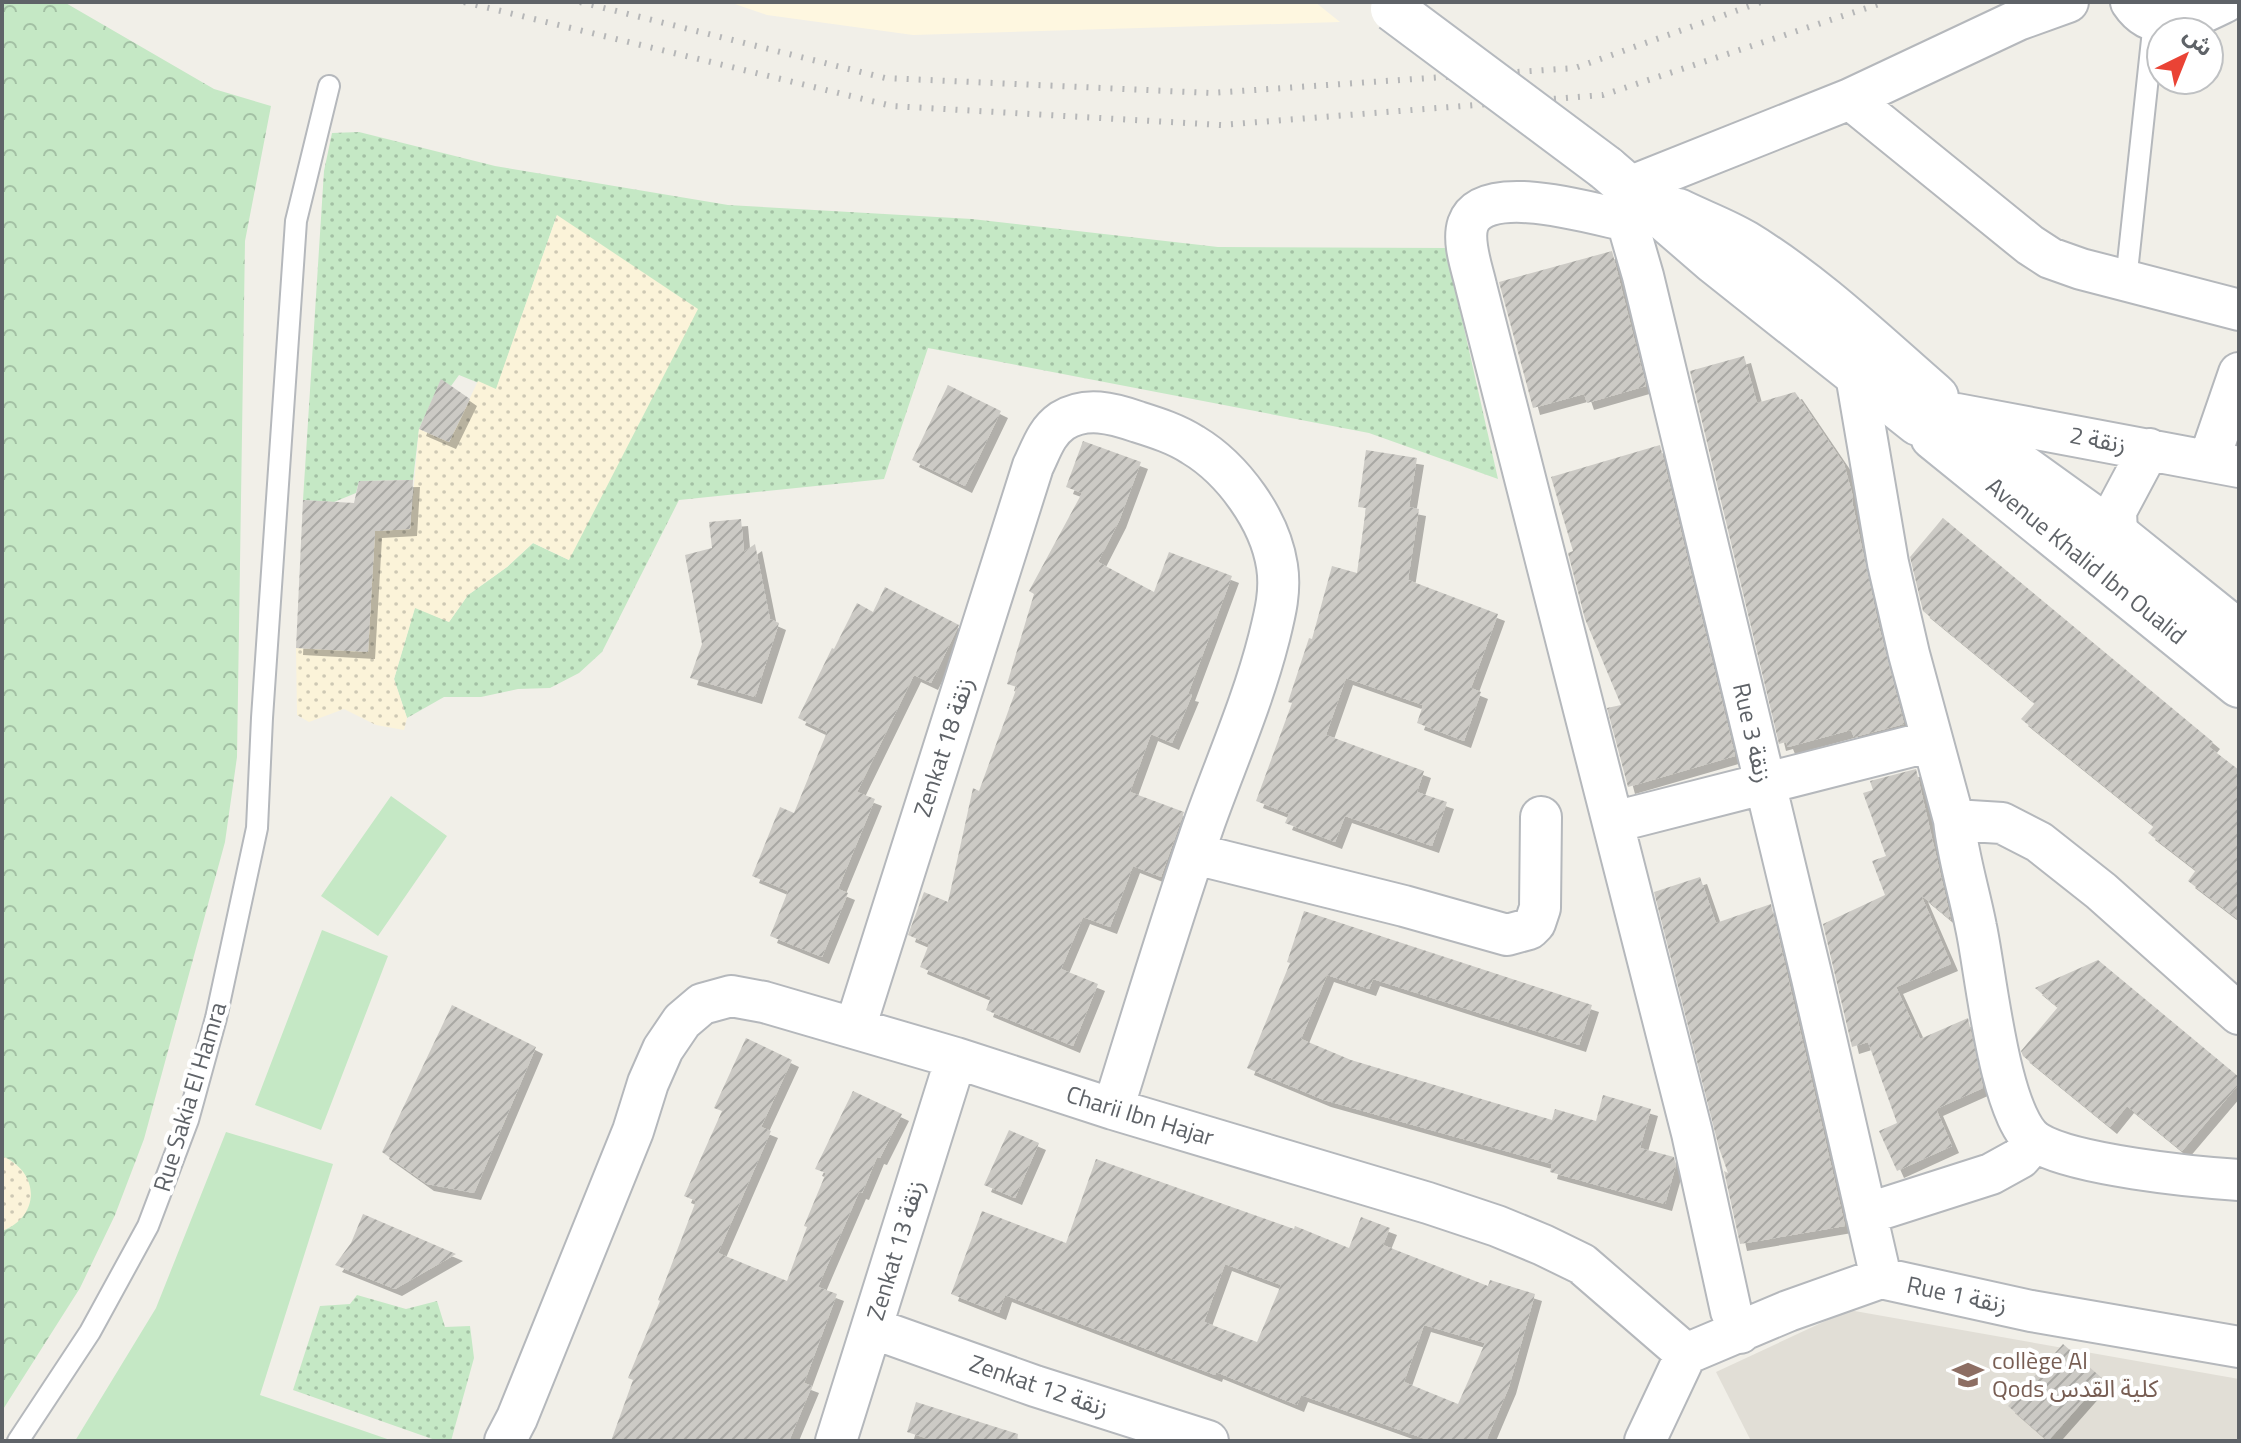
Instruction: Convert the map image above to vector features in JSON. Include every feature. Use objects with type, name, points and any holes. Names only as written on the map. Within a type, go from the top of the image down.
[{"type":"main road","name":"Avenue Khalid Ibn Oualid","points":[[1388,4],[1621,192],[1715,262],[1856,375],[1940,418],[2117,535],[2239,633]]},
{"type":"main road","name":"Avenue Khalid Ibn Oualid","points":[[1621,192],[1715,227],[1803,283],[1940,418],[2239,685]]},
{"type":"street","points":[[1740,1333],[1731,1311],[1692,1133],[1476,286],[1466,238],[1468,223],[1474,214],[1487,205],[1500,202],[1536,203],[1621,192],[1850,99],[2018,20],[2068,2]]},
{"type":"street","points":[[2142,11],[2171,23],[2194,17],[2225,2]]},
{"type":"street","points":[[1850,99],[2041,252],[2068,265],[2239,310]]},
{"type":"street","name":"Rue 3 زنقة","points":[[1621,192],[1881,1278]]},
{"type":"street","points":[[2149,449],[2224,464],[2239,373]]},
{"type":"street","points":[[1856,375],[1888,563],[1954,820],[1958,856],[1976,926],[2002,1072],[2022,1126],[2035,1141],[2098,1161],[2239,1180]]},
{"type":"street","name":"Zenkat 18 زنقة","points":[[855,1028],[1033,466],[1049,433],[1063,421],[1087,411],[1120,416],[1163,430],[1194,445],[1238,484],[1264,530],[1277,564],[1278,601],[1259,677],[1195,854],[1113,1109]]},
{"type":"street","name":"زنقة 2","points":[[1940,418],[2149,449],[2116,511],[2117,535]]},
{"type":"street","points":[[1614,822],[1932,741]]},
{"type":"street","points":[[1195,854],[1507,935],[1529,929],[1535,923],[1540,908],[1541,817]]},
{"type":"street","points":[[1954,820],[2002,823],[2039,842],[2101,891],[2239,1014]]},
{"type":"street","name":"Charii Ibn Hajar","points":[[505,1441],[633,1131],[648,1083],[663,1049],[682,1021],[702,1004],[731,996],[764,1002],[956,1058],[1113,1109],[1428,1203],[1543,1245],[1582,1264],[1686,1354]]},
{"type":"street","name":"Zenkat 13 زنقة","points":[[836,1441],[956,1058]]},
{"type":"street","points":[[1866,1214],[1991,1174],[2020,1158],[2035,1141]]},
{"type":"street","name":"Rue 1 زنقة","points":[[1686,1354],[1788,1311],[1881,1278],[2031,1311],[2239,1347]]},
{"type":"street","name":"Zenkat 12 زنقة","points":[[872,1328],[1035,1386],[1208,1441]]},
{"type":"street","points":[[1645,1441],[1686,1354]]},
{"type":"lane","points":[[2126,281],[2142,11]]},
{"type":"lane","name":"Rue Sakia El Hamra","points":[[18,1441],[90,1332],[119,1284],[148,1226],[188,1120],[216,1018],[257,828],[296,221],[329,86]]},
{"type":"shaded area","points":[[729,2],[1315,2],[1340,22],[913,35],[767,15]]},
{"type":"shaded area","name":"collège Al Qods كلية القدس","points":[[1849,1310],[2239,1379],[2239,1441],[1751,1441],[1716,1372]]},
{"type":"green space","points":[[2,2],[64,2],[214,89],[271,106],[245,241],[237,757],[225,842],[144,1139],[115,1215],[80,1288],[2,1411]]},
{"type":"green space","points":[[359,132],[495,166],[728,205],[972,219],[1218,247],[1446,248],[1498,479],[1369,433],[928,348],[884,479],[679,500],[602,652],[579,673],[550,688],[518,689],[481,697],[444,697],[407,718],[394,679],[415,607],[449,622],[468,595],[507,567],[533,543],[569,560],[557,215],[496,390],[459,375],[451,386],[441,380],[419,429],[413,480],[359,481],[356,493],[334,502],[303,500],[324,171],[332,133]]},
{"type":"green space","points":[[391,796],[447,836],[378,936],[321,896]]},
{"type":"green space","points":[[322,930],[388,956],[321,1130],[255,1105]]},
{"type":"green space","points":[[226,1132],[333,1164],[260,1395],[393,1441],[75,1441],[156,1308]]},
{"type":"green space","points":[[357,1295],[406,1309],[437,1301],[445,1327],[470,1326],[474,1358],[451,1441],[438,1441],[293,1390],[320,1306],[350,1304]]},
{"type":"sand","points":[[557,215],[698,309],[569,560],[533,543],[507,567],[468,595],[449,622],[415,608],[394,679],[407,718],[404,730],[376,725],[344,709],[309,722],[297,715],[296,648],[368,651],[375,531],[410,529],[419,429],[449,442],[478,381],[496,389]]},
{"type":"sand","points":[[2,1156],[24,1172],[31,1194],[24,1215],[2,1231]]},
{"type":"building","points":[[1612,251],[1646,386],[1587,403],[1584,394],[1533,408],[1499,282]]},
{"type":"building","points":[[1744,356],[1757,403],[1795,392],[1844,464],[1878,623],[1904,724],[1854,737],[1851,730],[1788,747],[1786,742],[1779,744],[1690,371]]},
{"type":"building","points":[[441,379],[470,399],[449,442],[419,429]]},
{"type":"building","points":[[948,385],[1001,411],[965,486],[912,460]]},
{"type":"building","points":[[1083,441],[1141,462],[1119,521],[1098,562],[1154,592],[1169,552],[1232,576],[1188,694],[1192,695],[1172,743],[1151,734],[1130,792],[1184,812],[1161,877],[1133,866],[1110,927],[1083,917],[1061,969],[1098,984],[1073,1046],[986,1010],[991,997],[920,967],[929,944],[908,935],[924,892],[948,902],[973,788],[979,791],[1017,687],[1007,684],[1034,594],[1029,591],[1082,493],[1066,487]]},
{"type":"building","points":[[1660,445],[1735,756],[1628,787],[1607,708],[1621,705],[1585,619],[1568,553],[1573,551],[1551,477]]},
{"type":"building","points":[[1366,450],[1417,458],[1409,507],[1419,509],[1408,580],[1498,614],[1471,688],[1481,692],[1464,741],[1417,723],[1423,705],[1346,678],[1326,735],[1424,771],[1417,792],[1447,802],[1432,846],[1345,816],[1335,842],[1285,823],[1289,814],[1256,801],[1292,703],[1288,702],[1309,638],[1312,639],[1332,566],[1357,573],[1366,508],[1358,507]]},
{"type":"building","points":[[413,480],[410,529],[375,531],[368,652],[296,648],[303,500],[354,503],[359,481]]},
{"type":"building","points":[[1943,518],[2213,742],[2209,747],[2239,770],[2239,920],[2188,881],[2196,870],[2148,833],[2154,826],[2021,719],[2035,703],[1923,611],[1910,557]]},
{"type":"building","points":[[741,519],[744,552],[755,544],[770,619],[779,623],[755,697],[690,678],[702,644],[685,555],[712,548],[709,522]]},
{"type":"building","points":[[885,587],[959,625],[931,683],[914,675],[857,792],[875,799],[838,889],[848,893],[822,957],[770,936],[788,891],[752,876],[780,807],[794,813],[827,732],[798,718],[857,603],[873,612]]},
{"type":"building","points":[[1916,769],[1951,920],[1921,895],[1951,964],[1896,987],[1920,1039],[1968,1018],[1983,1088],[1936,1109],[1952,1146],[1897,1171],[1879,1131],[1897,1123],[1868,1042],[1852,1047],[1823,924],[1885,895],[1872,861],[1886,856],[1863,793],[1873,790],[1870,781]]},
{"type":"building","points":[[1700,877],[1716,923],[1771,904],[1845,1226],[1740,1244],[1724,1171],[1728,1173],[1654,892]]},
{"type":"building","points":[[1304,911],[1592,1005],[1579,1045],[1373,979],[1369,989],[1327,975],[1301,1039],[1351,1060],[1552,1120],[1555,1109],[1596,1121],[1603,1095],[1651,1109],[1640,1148],[1674,1157],[1676,1165],[1665,1204],[1550,1172],[1552,1164],[1324,1100],[1247,1068],[1290,963],[1287,962]]},
{"type":"building","points":[[2098,960],[2239,1077],[2239,1084],[2182,1151],[2127,1106],[2110,1127],[2023,1056],[2021,1051],[2058,1007],[2035,988]]},
{"type":"building","points":[[452,1005],[536,1047],[474,1193],[427,1184],[382,1152]]},
{"type":"building","points":[[746,1038],[792,1060],[761,1127],[771,1131],[718,1253],[787,1281],[807,1227],[804,1226],[826,1173],[815,1169],[853,1091],[902,1114],[880,1158],[877,1157],[862,1193],[859,1192],[818,1287],[837,1294],[804,1383],[812,1386],[789,1441],[611,1441],[633,1380],[628,1378],[696,1201],[684,1196],[722,1111],[714,1108]]},
{"type":"building","points":[[1009,1130],[1039,1143],[1015,1198],[984,1185]]},
{"type":"building","points":[[1096,1159],[1294,1229],[1295,1226],[1349,1248],[1361,1217],[1390,1228],[1383,1245],[1488,1286],[1490,1280],[1535,1294],[1509,1387],[1486,1441],[1431,1441],[1301,1395],[1297,1405],[1005,1295],[999,1313],[951,1294],[982,1211],[1066,1243]],"holes":[[[1225,1264],[1281,1285],[1257,1342],[1204,1322]],[[1424,1325],[1485,1343],[1458,1404],[1404,1382]]]},
{"type":"building","points":[[363,1214],[456,1254],[395,1289],[335,1265],[351,1243]]},
{"type":"building","points":[[2063,1344],[2103,1379],[2048,1441],[2008,1406]]},
{"type":"building","points":[[916,1402],[1018,1434],[1017,1441],[935,1441],[907,1432]]},
{"type":"railway","points":[[464,2],[892,106],[1221,125],[1603,95],[1885,2]]},
{"type":"railway","points":[[580,2],[885,78],[1211,93],[1575,68],[1761,2]]},
{"type":"place","name":"collège Al Qods كلية القدس","points":[[1968,1375]]}]
